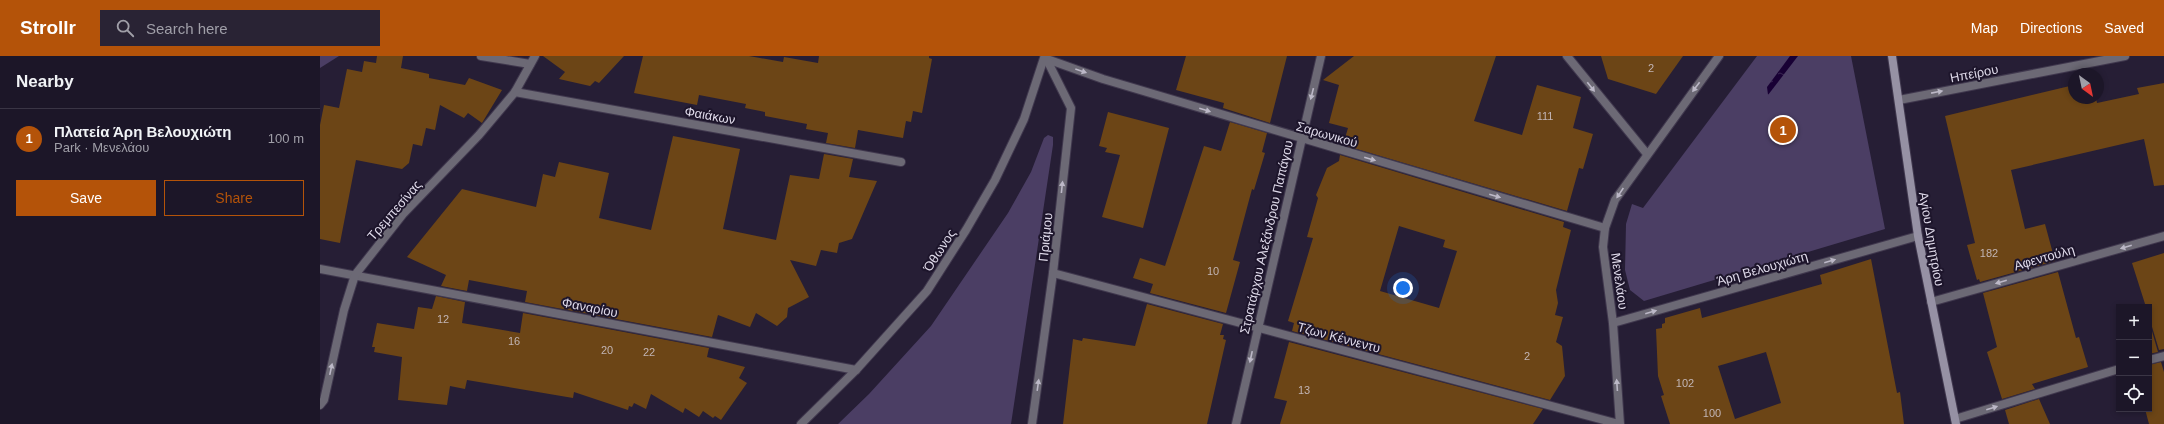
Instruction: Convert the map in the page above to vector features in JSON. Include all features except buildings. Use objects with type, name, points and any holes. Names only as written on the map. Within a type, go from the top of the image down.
[{"type":"main road","name":"Αγίου Δημητρίου","points":[[1892,56],[1918,236],[1955,422]]},
{"type":"street","points":[[481,56],[530,64]]},
{"type":"street","name":"Τρεμπεσίνας","points":[[320,406],[324,400],[344,310],[355,275],[403,214],[479,135],[515,92],[535,56]]},
{"type":"street","name":"Στρατάρχου Αλεξάνδρου Παπάγου","points":[[1236,424],[1321,56]]},
{"type":"street","points":[[1567,56],[1647,154]]},
{"type":"street","name":"Μενελάου","points":[[1619,424],[1613,323],[1603,248],[1605,228],[1615,200],[1719,56]]},
{"type":"street","name":"Ηπείρου","points":[[1899,100],[2125,56]]},
{"type":"street","name":"Σαρωνικού","points":[[1044,57],[1103,79],[1605,228]]},
{"type":"street","name":"Πριάμου","points":[[1032,424],[1054,273],[1071,108],[1044,57]]},
{"type":"street","name":"Όθωνος","points":[[801,424],[856,370],[927,291],[966,230],[995,180],[1024,119],[1044,57]]},
{"type":"street","name":"Φαιάκων","points":[[515,92],[901,162]]},
{"type":"street","name":"Άρη Βελουχιώτη","points":[[1613,323],[1918,236]]},
{"type":"street","name":"Αφεντούλη","points":[[1931,302],[2164,236]]},
{"type":"street","name":"Φαναρίου","points":[[320,269],[856,370]]},
{"type":"street","name":"Τζων Κέννεντυ","points":[[1054,273],[1619,424]]},
{"type":"street","points":[[2152,359],[2164,356]]},
{"type":"street","points":[[1955,422],[2116,370]]},
{"type":"shaded area","points":[[320,56],[339,56],[320,68]]},
{"type":"shaded area","points":[[1757,56],[1851,56],[1885,229],[1644,301],[1630,290],[1625,270],[1626,224],[1632,204],[1643,208]]},
{"type":"shaded area","points":[[1048,135],[1053,137],[1053,145],[1011,424],[838,424],[869,394],[931,326],[1008,213],[1031,172],[1044,138]]},
{"type":"water","points":[[1790,56],[1798,56],[1768,95],[1767,87]]},
{"type":"place","name":"Πλατεία Άρη Βελουχιώτη","points":[[1783,130]]}]
